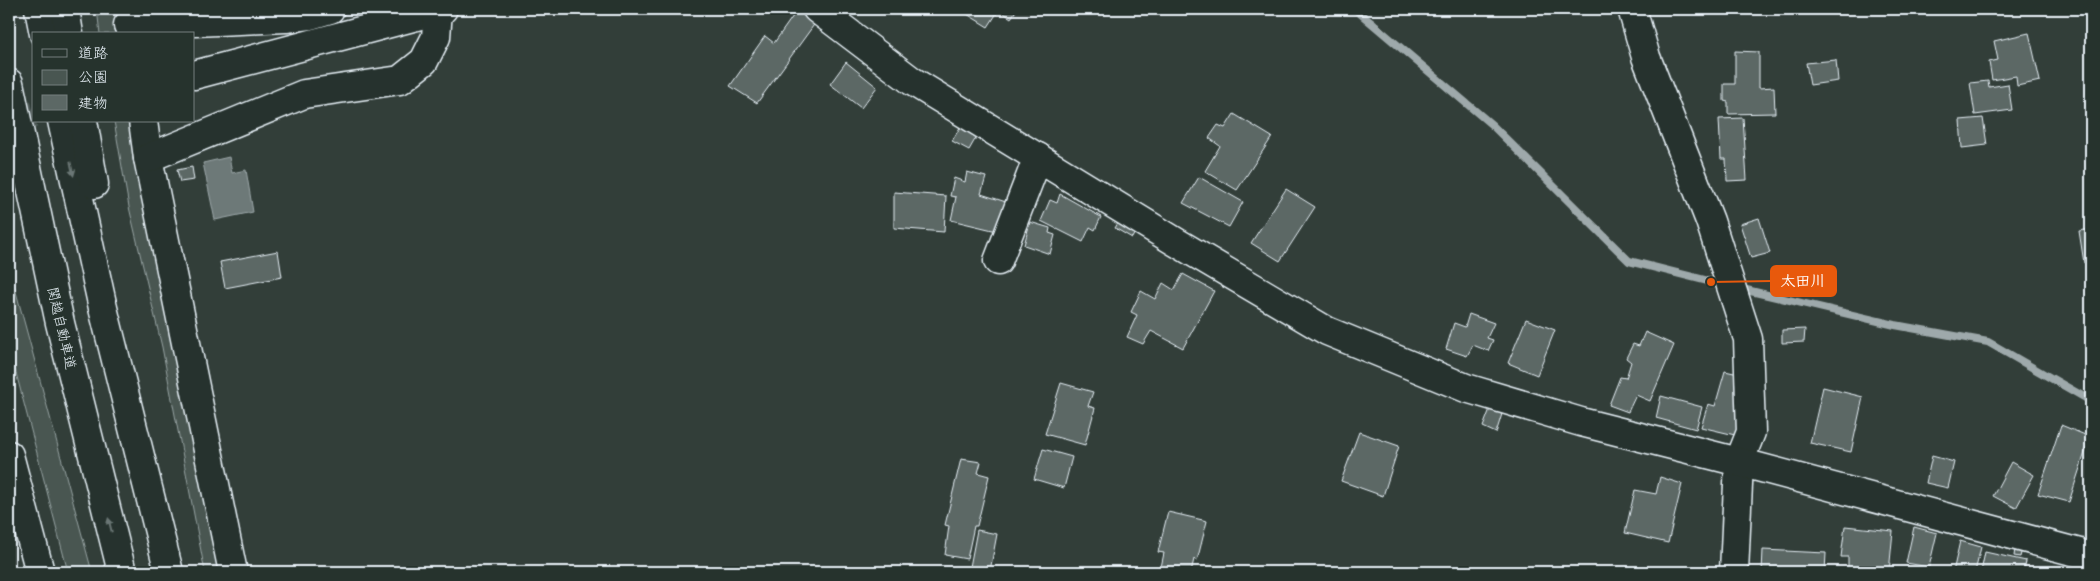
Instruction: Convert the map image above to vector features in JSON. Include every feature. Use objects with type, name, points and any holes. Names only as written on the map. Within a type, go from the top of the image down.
[{"type":"main road","points":[[39,9],[44,32]]},
{"type":"main road","points":[[66,9],[69,32]]},
{"type":"main road","points":[[128,23],[286,18],[310,15],[330,9]]},
{"type":"main road","points":[[148,158],[304,94],[400,80],[424,61],[436,37],[439,9],[195,75]]},
{"type":"main road","points":[[817,9],[912,81],[1327,331],[1466,388],[1581,422],[2091,556]]},
{"type":"main road","points":[[1632,9],[1646,57],[1710,221],[1748,339],[1751,432],[1739,462],[1734,572]]},
{"type":"main road","name":"関越自動車道","points":[[9,83],[60,323],[122,572]]},
{"type":"main road","points":[[62,122],[103,308],[169,572]]},
{"type":"main road","points":[[83,122],[140,412],[160,540]]},
{"type":"main road","points":[[143,122],[148,158],[233,572]]},
{"type":"main road","points":[[9,147],[60,323]]},
{"type":"main road","points":[[998,261],[1038,157]]},
{"type":"main road","points":[[9,455],[40,572]]},
{"type":"green space","points":[[97,9],[114,9],[117,32],[100,32]]},
{"type":"green space","points":[[114,122],[129,122],[222,572],[205,572],[162,347],[129,207]]},
{"type":"green space","points":[[9,266],[92,572],[68,572],[9,346]]},
{"type":"shaded area","points":[[229,157],[232,173],[246,170],[253,212],[215,220],[203,163]]},
{"type":"building","points":[[798,9],[816,22],[757,103],[730,86],[765,36],[774,43]]},
{"type":"building","points":[[963,9],[1017,9],[1011,18],[999,10],[988,27],[962,11]]},
{"type":"building","points":[[2029,33],[2040,81],[2017,86],[2016,76],[1992,80],[1989,62],[1998,60],[1994,41]]},
{"type":"building","points":[[1735,51],[1759,52],[1759,88],[1774,87],[1775,113],[1728,114],[1728,102],[1724,101],[1724,84],[1735,84]]},
{"type":"building","points":[[1836,60],[1838,81],[1810,85],[1806,63]]},
{"type":"building","points":[[846,62],[877,87],[861,108],[830,84]]},
{"type":"building","points":[[1988,81],[1989,87],[2008,84],[2012,110],[1975,115],[1970,83]]},
{"type":"building","points":[[1234,114],[1272,137],[1237,190],[1205,171],[1220,146],[1209,138],[1218,125],[1225,128]]},
{"type":"building","points":[[1743,118],[1747,180],[1727,181],[1726,159],[1721,159],[1719,119]]},
{"type":"building","points":[[1983,118],[1987,145],[1962,148],[1960,120]]},
{"type":"building","points":[[965,119],[981,129],[969,150],[952,141]]},
{"type":"building","points":[[192,167],[194,180],[180,182],[177,170]]},
{"type":"building","points":[[967,172],[986,177],[981,194],[1006,202],[997,231],[951,220],[956,197],[950,196],[954,178],[965,182]]},
{"type":"building","points":[[1199,177],[1243,202],[1229,227],[1183,203]]},
{"type":"building","points":[[1286,189],[1315,207],[1280,261],[1251,243]]},
{"type":"building","points":[[894,192],[946,196],[944,232],[894,228]]},
{"type":"building","points":[[1060,194],[1101,217],[1095,230],[1090,227],[1083,242],[1041,221],[1050,200],[1057,203]]},
{"type":"building","points":[[1123,215],[1139,225],[1132,238],[1115,228]]},
{"type":"building","points":[[1759,218],[1770,253],[1751,258],[1740,224]]},
{"type":"building","points":[[1030,222],[1050,228],[1049,233],[1055,235],[1050,254],[1024,245]]},
{"type":"building","points":[[2091,229],[2091,262],[2084,263],[2079,231]]},
{"type":"building","points":[[278,251],[282,277],[225,288],[220,262]]},
{"type":"building","points":[[1183,274],[1214,291],[1183,348],[1151,331],[1143,344],[1127,337],[1137,315],[1131,312],[1141,291],[1155,299],[1163,283],[1174,290]]},
{"type":"building","points":[[1469,314],[1494,323],[1487,338],[1493,340],[1488,351],[1473,345],[1467,356],[1446,349],[1454,323],[1465,327]]},
{"type":"building","points":[[2089,316],[2091,316],[2091,342],[2086,341]]},
{"type":"building","points":[[1526,319],[1555,330],[1537,375],[1508,363]]},
{"type":"building","points":[[1805,329],[1804,342],[1782,343],[1782,330]]},
{"type":"building","points":[[1645,332],[1674,345],[1650,401],[1636,395],[1628,412],[1609,405],[1620,377],[1626,378],[1631,362],[1626,358],[1633,344],[1639,346]]},
{"type":"building","points":[[1725,371],[1752,377],[1735,435],[1701,427],[1708,404],[1715,406]]},
{"type":"building","points":[[1061,383],[1093,392],[1088,406],[1095,408],[1085,445],[1045,434]]},
{"type":"building","points":[[1823,387],[1863,397],[1851,452],[1810,443]]},
{"type":"building","points":[[1661,396],[1702,407],[1696,429],[1656,418]]},
{"type":"building","points":[[1490,409],[1502,414],[1496,433],[1483,427]]},
{"type":"building","points":[[2061,425],[2090,437],[2069,502],[2038,494]]},
{"type":"building","points":[[1359,432],[1399,446],[1383,496],[1341,481]]},
{"type":"building","points":[[1043,449],[1072,457],[1064,488],[1034,479]]},
{"type":"building","points":[[1932,456],[1954,462],[1948,488],[1926,483]]},
{"type":"building","points":[[961,459],[981,462],[978,473],[989,476],[977,526],[974,526],[967,559],[945,555],[949,526],[945,525]]},
{"type":"building","points":[[2011,462],[2034,475],[2016,508],[1993,496]]},
{"type":"building","points":[[1660,477],[1682,484],[1668,543],[1625,533],[1635,490],[1656,494]]},
{"type":"building","points":[[1168,512],[1207,521],[1197,561],[1194,559],[1191,572],[1160,572],[1164,553],[1158,552]]},
{"type":"building","points":[[1845,526],[1893,531],[1889,572],[1848,572],[1848,557],[1841,557]]},
{"type":"building","points":[[1914,527],[1937,533],[1929,567],[1906,563]]},
{"type":"building","points":[[977,530],[997,534],[990,571],[970,567]]},
{"type":"building","points":[[1960,541],[1981,547],[1975,572],[1953,572]]},
{"type":"building","points":[[2016,543],[2023,545],[2020,557],[2014,556]]},
{"type":"building","points":[[1763,550],[1826,553],[1825,572],[1762,572]]},
{"type":"building","points":[[1985,552],[2026,561],[2024,572],[1981,572]]},
{"type":"waterway","points":[[1355,9],[1492,125],[1629,261],[1724,285]]},
{"type":"waterway","points":[[1738,288],[1895,325],[1988,342],[2091,401]]},
{"type":"tunnel","points":[[9,120],[32,114]]},
{"type":"place","name":"太田川","points":[[1711,282]]}]
